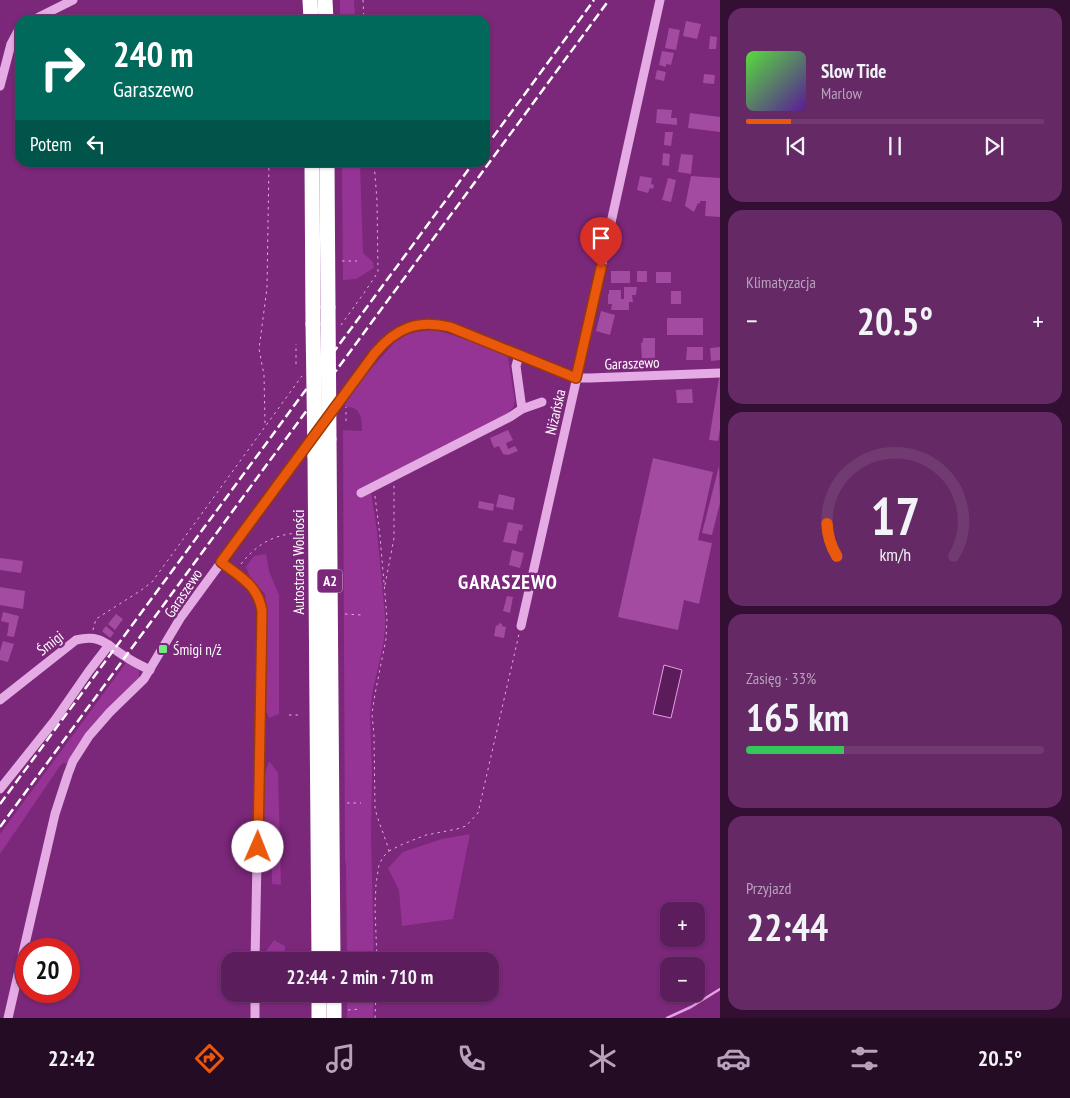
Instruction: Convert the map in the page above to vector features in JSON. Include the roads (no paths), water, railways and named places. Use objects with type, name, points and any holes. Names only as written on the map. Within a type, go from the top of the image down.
[{"type":"highway","points":[[310,0],[311,15]]},
{"type":"highway","points":[[325,0],[326,15]]},
{"type":"highway","name":"Autostrada Wolności","points":[[312,167],[319,952]]},
{"type":"highway","name":"Autostrada Wolności","points":[[327,167],[334,952]]},
{"type":"highway","points":[[319,1002],[319,1018]]},
{"type":"highway","points":[[334,1002],[334,1018]]},
{"type":"street","points":[[44,15],[73,0]]},
{"type":"street","name":"Niżańska","points":[[521,626],[660,0]]},
{"type":"street","points":[[0,86],[11,44],[15,36]]},
{"type":"street","name":"Garaszewo","points":[[8,1018],[55,814],[73,760],[89,736],[110,712],[144,679],[181,617],[221,562],[370,360],[395,334],[416,325],[443,325],[576,378],[720,372]]},
{"type":"street","points":[[519,355],[516,366],[522,409]]},
{"type":"street","points":[[360,493],[510,417],[522,409],[542,402]]},
{"type":"street","points":[[221,562],[256,591],[261,603],[255,952]]},
{"type":"street","name":"Śmigi","points":[[0,700],[76,640],[91,638],[110,645]]},
{"type":"street","points":[[0,789],[55,720],[89,671],[110,645],[125,657],[150,670]]},
{"type":"street","points":[[254,1018],[255,1002]]},
{"type":"waterway","points":[[667,1018],[691,1007],[720,989]]},
{"type":"railway","points":[[490,141],[594,0]]},
{"type":"railway","points":[[490,162],[609,0]]},
{"type":"railway","points":[[0,804],[470,167]]},
{"type":"railway","points":[[0,827],[486,167]]},
{"type":"place","name":"Śmigi n/ż","points":[[163,649]]},
{"type":"district","name":"GARASZEWO","points":[[508,582]]}]
